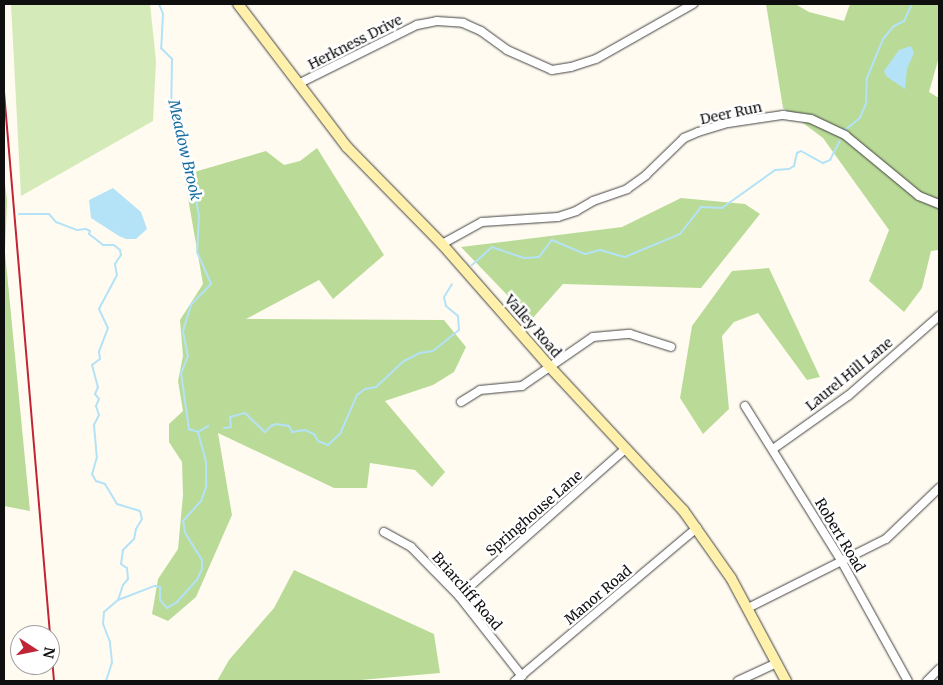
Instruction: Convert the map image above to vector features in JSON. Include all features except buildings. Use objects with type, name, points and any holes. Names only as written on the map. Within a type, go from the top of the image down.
[{"type":"main road","name":"Valley Road","points":[[238,4],[300,83],[347,148],[442,244],[549,366],[665,489],[697,528],[726,568],[786,681]]},
{"type":"street","name":"Herkness Drive","points":[[300,83],[417,25],[437,21],[463,23],[481,31],[507,50],[552,70],[571,67],[596,59],[693,4]]},
{"type":"street","name":"Deer Run","points":[[442,244],[482,222],[558,217],[576,211],[593,202],[628,189],[646,175],[684,138],[728,123],[783,115],[811,119],[845,135],[919,196],[939,204]]},
{"type":"street","name":"Laurel Hill Lane","points":[[773,449],[849,394],[939,316]]},
{"type":"street","points":[[461,402],[480,390],[522,386],[593,337],[630,334],[671,347]]},
{"type":"street","name":"Robert Road","points":[[745,406],[842,562],[908,681]]},
{"type":"street","name":"Springhouse Lane","points":[[459,596],[626,448]]},
{"type":"street","points":[[748,608],[886,539],[939,488]]},
{"type":"street","name":"Manor Road","points":[[518,679],[697,528]]},
{"type":"street","name":"Briarcliff Road","points":[[384,532],[412,547],[459,596],[518,679]]},
{"type":"street","points":[[738,681],[777,663]]},
{"type":"street","points":[[927,681],[939,669]]},
{"type":"green space","points":[[11,4],[150,4],[156,61],[153,121],[21,196]]},
{"type":"green space","points":[[766,4],[795,4],[809,12],[844,21],[850,4],[939,4],[939,57],[929,92],[939,98],[939,250],[931,251],[922,288],[904,312],[869,281],[889,230],[823,138],[783,108]]},
{"type":"green space","points":[[317,148],[384,255],[333,299],[319,280],[246,319],[444,320],[466,347],[454,372],[433,385],[385,401],[445,472],[432,487],[415,470],[370,463],[367,488],[334,488],[218,433],[232,515],[196,597],[168,621],[152,614],[158,579],[178,549],[183,495],[182,462],[169,442],[169,424],[183,411],[178,381],[183,356],[180,320],[203,284],[184,175],[266,151],[284,165],[300,161]]},
{"type":"green space","points":[[4,175],[7,200],[5,252],[30,511],[4,506]]},
{"type":"green space","points":[[681,198],[745,204],[760,214],[701,288],[563,284],[531,320],[461,247],[622,227]]},
{"type":"green space","points":[[769,268],[820,377],[807,380],[758,313],[734,322],[722,336],[729,409],[703,434],[680,398],[692,326],[732,271]]},
{"type":"green space","points":[[294,570],[434,634],[440,673],[349,681],[217,681],[229,660],[274,608]]},
{"type":"water","points":[[911,46],[914,53],[907,69],[905,89],[886,76],[884,71],[899,50]]},
{"type":"water","points":[[113,188],[141,212],[147,229],[136,239],[126,239],[119,236],[91,218],[89,200]]},
{"type":"waterway","name":"Meadow Brook","points":[[159,4],[163,14],[161,48],[172,59],[171,98],[186,141],[199,216],[197,252],[211,284],[191,305],[183,331],[188,356],[181,373],[189,429],[198,432]]},
{"type":"waterway","points":[[845,130],[860,118],[866,103],[867,78],[883,39],[894,26],[904,21],[912,4]]},
{"type":"waterway","points":[[472,265],[492,247],[524,258],[539,257],[552,240],[585,254],[600,250],[625,257],[680,234],[701,207],[722,208],[775,170],[789,169],[794,166],[797,153],[801,151],[823,163],[830,160],[840,140]]},
{"type":"waterway","points":[[19,214],[49,214],[56,222],[77,230],[86,229],[90,231],[89,234],[103,245],[114,245],[120,250],[121,255],[115,264],[117,275],[99,309],[108,328],[99,352],[100,359],[92,365],[98,387],[95,394],[99,399],[96,406],[99,415],[94,425],[97,457],[92,474],[96,481],[105,484],[117,504],[140,511],[142,519],[136,529],[134,539],[123,550],[121,564],[127,568],[128,579],[123,585],[118,600]]},
{"type":"waterway","points":[[224,428],[231,427],[230,417],[245,413],[265,432],[276,424],[289,426],[292,432],[305,430],[314,434],[318,441],[328,445],[340,434],[357,395],[365,389],[376,387],[404,361],[420,353],[433,351],[459,330],[458,316],[446,306],[444,297],[452,284]]},
{"type":"waterway","points":[[198,432],[208,426]]},
{"type":"waterway","points":[[106,681],[112,662],[110,642],[103,624],[104,612],[118,600],[155,586],[160,587],[160,600],[167,608],[177,602],[197,580],[202,569],[202,560],[185,533],[183,521],[201,501],[206,487],[206,462],[198,432]]},
{"type":"railway","points":[[4,92],[54,681]]}]
